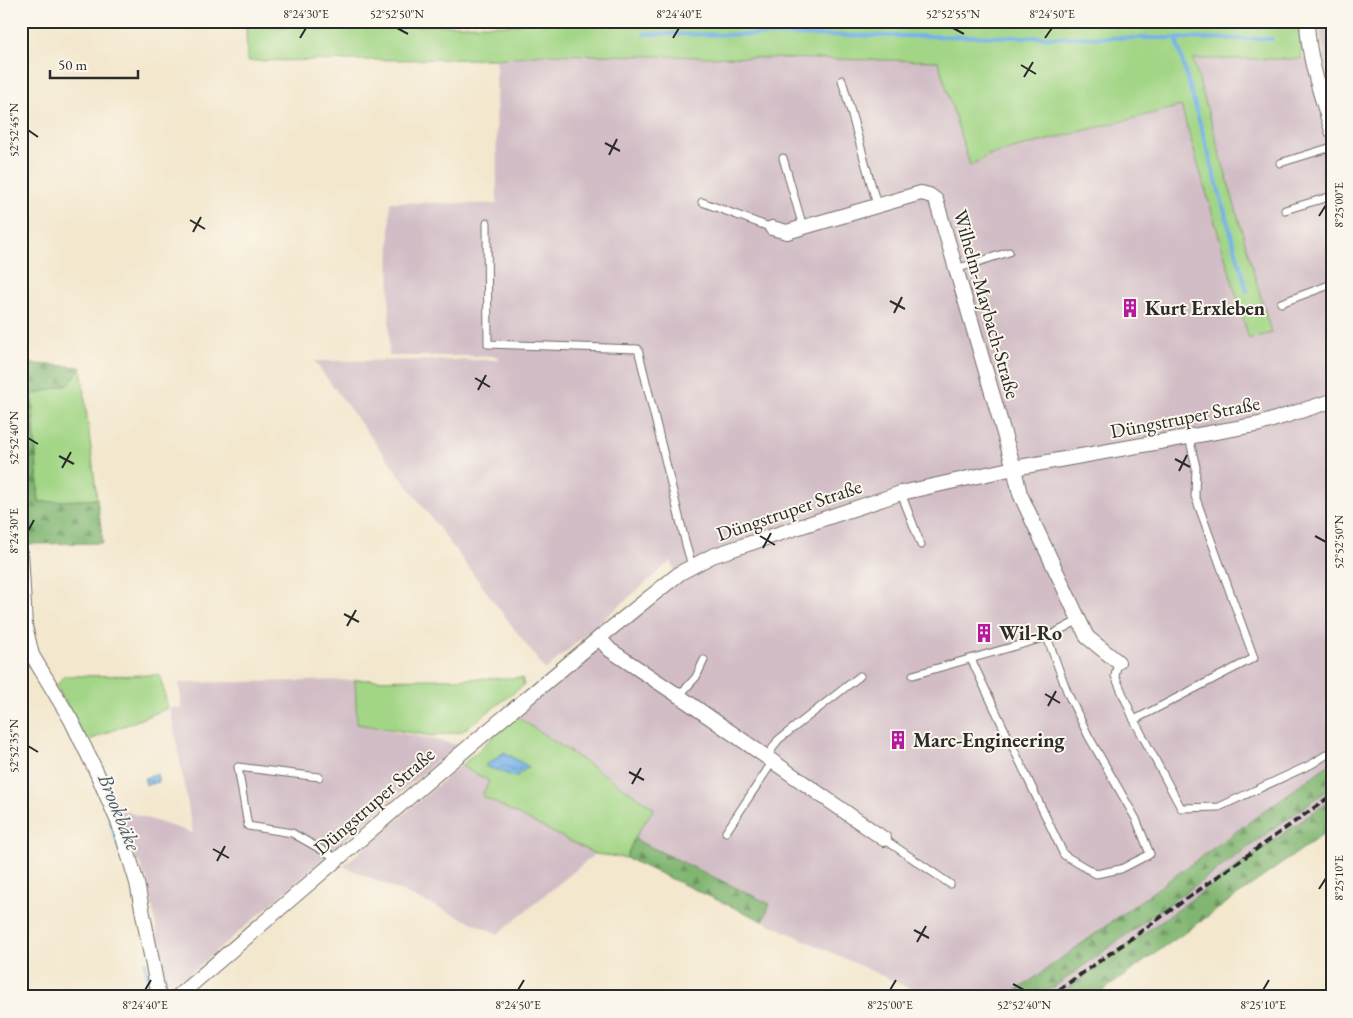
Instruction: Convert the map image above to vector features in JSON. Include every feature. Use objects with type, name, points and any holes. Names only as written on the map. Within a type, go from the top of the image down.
[{"type":"street","points":[[1306,21],[1307,40],[1313,68],[1332,131]]},
{"type":"street","name":"Wilhelm-Maybach-Straße","points":[[772,228],[787,232],[921,193],[929,195],[936,200],[1014,468]]},
{"type":"street","name":"Düngstruper Straße","points":[[177,997],[441,770],[680,572],[712,556],[901,493],[1014,468],[1260,424],[1332,401]]},
{"type":"street","points":[[1014,468],[1020,494],[1087,638],[1118,662]]},
{"type":"street","points":[[21,552],[25,626],[32,654],[71,720],[119,824],[138,883],[158,997]]},
{"type":"street","points":[[599,638],[610,650],[884,839]]},
{"type":"lane","points":[[842,80],[878,205]]},
{"type":"lane","points":[[1280,163],[1332,147]]},
{"type":"lane","points":[[782,158],[803,227]]},
{"type":"lane","points":[[1285,210],[1332,196]]},
{"type":"lane","points":[[702,202],[772,228]]},
{"type":"lane","points":[[487,223],[488,344],[638,349],[692,566]]},
{"type":"lane","points":[[956,269],[1009,252]]},
{"type":"lane","points":[[1281,303],[1332,284]]},
{"type":"lane","points":[[1134,720],[1254,658],[1195,496],[1196,467],[1189,438]]},
{"type":"lane","points":[[901,493],[921,545]]},
{"type":"lane","points":[[914,675],[1047,637],[1079,620]]},
{"type":"lane","points":[[971,658],[1064,855],[1096,874],[1121,869],[1150,854],[1136,819],[1089,737],[1068,694],[1047,637]]},
{"type":"lane","points":[[679,696],[696,677],[704,660]]},
{"type":"lane","points":[[1118,662],[1115,676],[1134,720],[1181,808],[1219,807],[1312,764],[1332,751]]},
{"type":"lane","points":[[726,832],[770,759],[778,740],[860,676]]},
{"type":"lane","points":[[319,777],[238,767],[248,826],[292,833],[338,859]]},
{"type":"lane","points":[[884,839],[950,884]]},
{"type":"shaded area","points":[[1321,21],[1332,21],[1332,762],[1008,997],[928,997],[763,921],[770,904],[634,839],[654,808],[516,716],[678,580],[671,561],[545,670],[314,361],[499,360],[498,356],[389,356],[390,202],[497,204],[496,59],[544,54],[938,61],[970,166],[989,155],[1182,106],[1249,339],[1271,333],[1193,59],[1302,59],[1325,56],[1320,36]]},
{"type":"shaded area","points":[[355,680],[357,724],[459,745],[435,763],[177,985],[166,980],[147,878],[144,875],[140,862],[136,861],[118,809],[193,833],[170,707],[182,709],[179,683]]},
{"type":"shaded area","points":[[460,766],[489,781],[483,796],[595,854],[498,934],[343,866]]},
{"type":"shaded area","points":[[1332,787],[1332,799],[1055,997],[1040,997]]},
{"type":"green space","points":[[520,21],[1300,21],[1302,59],[1193,59],[1271,333],[1249,339],[1181,106],[989,155],[970,166],[938,61],[544,54],[496,59],[247,61],[246,26],[519,25]]},
{"type":"green space","points":[[21,363],[81,367],[69,384],[32,395],[39,502],[97,499],[103,543],[27,544],[21,479]]},
{"type":"green space","points":[[81,367],[97,499],[39,503],[32,394],[69,384]]},
{"type":"green space","points":[[160,675],[168,708],[87,741],[56,686],[64,676]]},
{"type":"green space","points":[[522,678],[524,685],[461,732],[432,736],[357,724],[355,680]]},
{"type":"green space","points":[[516,716],[654,808],[634,839],[626,858],[595,854],[482,796],[489,781],[461,766]]},
{"type":"green space","points":[[1332,762],[1332,787],[1040,997],[1008,997]]},
{"type":"green space","points":[[1332,799],[1332,828],[1094,997],[1055,997]]},
{"type":"green space","points":[[634,839],[770,904],[763,921],[626,858]]},
{"type":"water","points":[[504,752],[529,767],[515,777],[485,766]]},
{"type":"water","points":[[157,774],[159,782],[146,785],[144,778]]},
{"type":"waterway","points":[[644,34],[1272,39]]},
{"type":"waterway","points":[[1176,38],[1247,291]]},
{"type":"waterway","name":"Brookbäke","points":[[21,652],[30,665]]},
{"type":"waterway","name":"Brookbäke","points":[[110,819],[121,853]]},
{"type":"waterway","name":"Brookbäke","points":[[145,962],[152,997]]},
{"type":"railway","points":[[1049,997],[1332,795]]},
{"type":"place","name":"Kurt Erxleben","points":[[1130,308]]},
{"type":"place","name":"Wil-Ro","points":[[984,633]]},
{"type":"place","name":"Marc-Engineering","points":[[898,740]]}]
